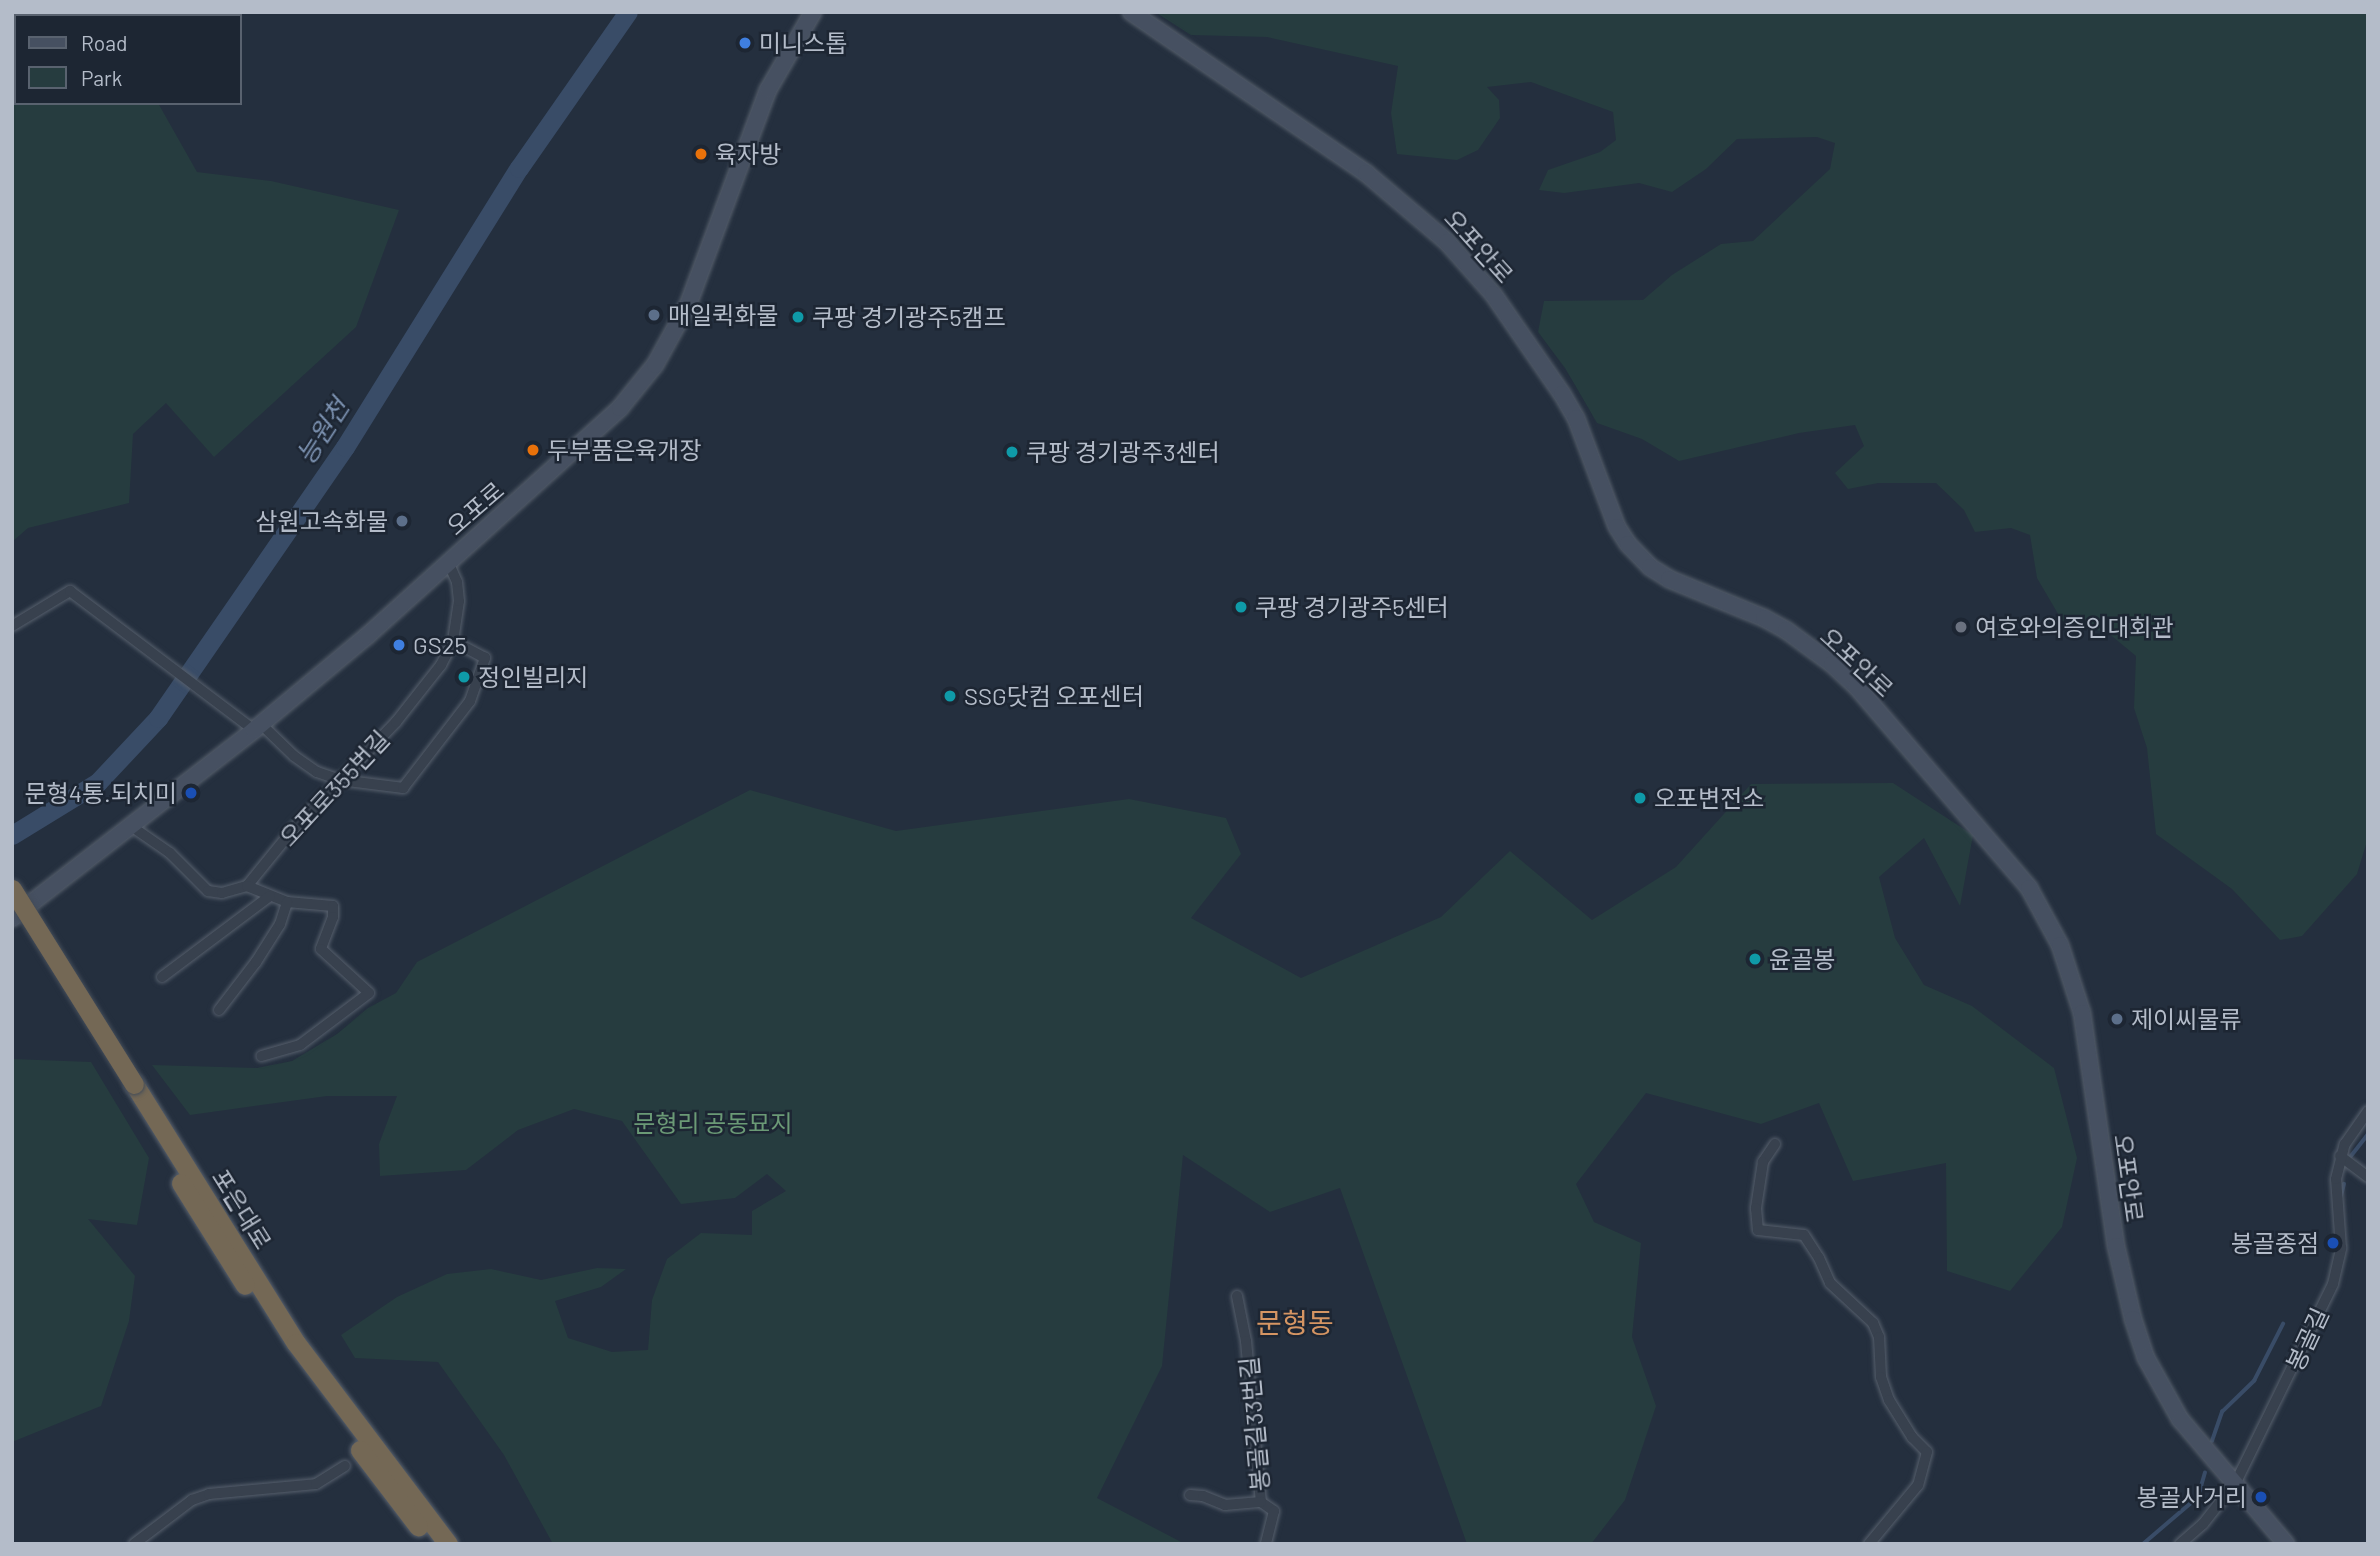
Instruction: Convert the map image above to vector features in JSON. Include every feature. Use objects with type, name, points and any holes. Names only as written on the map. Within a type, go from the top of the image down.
[{"type":"highway","name":"포은대로","points":[[12,889],[222,1250],[307,1377],[431,1544]]},
{"type":"highway","points":[[12,913],[129,1086]]},
{"type":"highway","name":"포은대로","points":[[129,1086],[296,1343],[448,1544]]},
{"type":"street","name":"오포로","points":[[12,918],[258,727],[367,636],[601,426],[655,365],[702,271],[768,90],[813,12]]},
{"type":"street","name":"오포안로","points":[[1131,12],[1366,173],[1433,228],[1470,265],[1552,377],[1576,418],[1617,527],[1628,544],[1650,567],[1668,579],[1764,618],[1832,664],[1856,686],[2029,888],[2060,945],[2077,992],[2116,1246],[2133,1319],[2146,1359],[2180,1419],[2286,1544]]},
{"type":"street","name":"오포로355번길","points":[[247,886],[340,780],[396,722],[441,665],[453,641],[460,601],[457,582],[448,562]]},
{"type":"street","points":[[12,626],[70,591],[219,703],[258,727],[317,772],[340,780],[403,788],[470,701],[485,658],[453,641]]},
{"type":"street","points":[[131,826],[170,853],[208,891],[222,893],[247,886],[287,902],[333,906],[333,917],[321,949],[369,993],[300,1045],[262,1056]]},
{"type":"street","points":[[162,977],[270,896]]},
{"type":"street","points":[[219,1010],[256,962],[280,924],[287,902]]},
{"type":"street","name":"봉골길","points":[[2180,1544],[2203,1524],[2236,1482],[2333,1284],[2341,1248],[2336,1179],[2340,1156],[2350,1132],[2368,1111]]},
{"type":"street","points":[[1775,1144],[1763,1162],[1756,1208],[1758,1230],[1804,1235],[1819,1258],[1830,1283],[1873,1323],[1879,1337],[1881,1377],[1889,1400],[1912,1437],[1927,1452],[1918,1485],[1869,1544]]},
{"type":"street","points":[[2340,1156],[2368,1177]]},
{"type":"street","name":"봉골길33번길","points":[[1237,1296],[1246,1341],[1261,1502],[1273,1511],[1266,1544]]},
{"type":"street","points":[[134,1544],[192,1500],[209,1494],[316,1484],[345,1466]]},
{"type":"street","points":[[1190,1495],[1203,1496],[1225,1505],[1261,1502]]},
{"type":"green space","points":[[12,12],[122,12],[14,14],[14,105],[159,105],[197,172],[271,181],[399,210],[356,327],[214,457],[166,403],[133,434],[129,503],[28,528],[12,542]]},
{"type":"green space","points":[[1155,12],[2368,12],[2368,838],[2357,874],[2302,936],[2280,940],[2232,889],[2156,834],[2147,748],[2134,708],[2136,656],[2107,632],[2064,624],[2037,578],[2030,535],[2011,528],[1975,532],[1964,510],[1936,483],[1878,483],[1848,489],[1835,473],[1864,446],[1855,425],[1799,433],[1679,461],[1642,439],[1597,423],[1565,368],[1538,332],[1544,301],[1643,300],[1672,275],[1721,244],[1753,241],[1830,169],[1835,143],[1817,137],[1737,139],[1706,169],[1672,192],[1639,183],[1564,193],[1539,190],[1548,170],[1600,152],[1616,140],[1613,112],[1531,82],[1487,87],[1499,100],[1500,118],[1478,150],[1457,160],[1397,154],[1391,113],[1398,66],[1267,37],[1191,35]]},
{"type":"green space","name":"문형리 공동묘지","points":[[1893,783],[1973,835],[1960,906],[1924,838],[1879,877],[1895,938],[1924,985],[1972,1006],[2054,1068],[2077,1158],[2062,1227],[2010,1291],[1947,1271],[1946,1163],[1853,1181],[1819,1103],[1761,1124],[1646,1093],[1576,1184],[1594,1222],[1641,1243],[1632,1337],[1656,1406],[1625,1500],[1591,1544],[1467,1544],[1340,1188],[1270,1212],[1183,1155],[1162,1366],[1097,1498],[1185,1544],[553,1544],[504,1455],[438,1362],[355,1358],[341,1335],[397,1297],[447,1274],[491,1269],[541,1280],[597,1268],[626,1269],[601,1287],[555,1301],[568,1338],[612,1352],[648,1350],[652,1300],[667,1259],[701,1233],[752,1235],[752,1211],[786,1191],[767,1174],[735,1198],[681,1204],[622,1121],[574,1109],[518,1130],[466,1170],[380,1176],[379,1144],[397,1096],[327,1096],[190,1115],[152,1065],[257,1068],[292,1061],[337,1034],[368,1008],[396,993],[417,962],[750,790],[896,831],[1129,799],[1226,818],[1241,854],[1191,918],[1301,978],[1441,917],[1510,851],[1592,920],[1676,867],[1751,784]]},
{"type":"green space","points":[[12,1059],[91,1062],[149,1158],[137,1225],[88,1219],[135,1276],[129,1321],[101,1406],[12,1442]]},
{"type":"waterway","name":"능원천","points":[[12,835],[98,782],[158,718],[345,447],[519,168],[628,12]]},
{"type":"waterway","points":[[2351,1156],[2368,1134]]},
{"type":"waterway","points":[[2341,1196],[2344,1184]]},
{"type":"waterway","points":[[2212,1441],[2222,1412],[2254,1381],[2283,1324]]},
{"type":"waterway","points":[[2143,1544],[2198,1497],[2205,1473]]},
{"type":"place","name":"미니스톱","points":[[745,43]]},
{"type":"place","name":"육자방","points":[[701,154]]},
{"type":"place","name":"매일퀵화물","points":[[654,315]]},
{"type":"place","name":"쿠팡 경기광주5캠프","points":[[798,317]]},
{"type":"place","name":"두부품은육개장","points":[[533,450]]},
{"type":"place","name":"쿠팡 경기광주3센터","points":[[1012,452]]},
{"type":"place","name":"삼원고속화물","points":[[402,521]]},
{"type":"place","name":"쿠팡 경기광주5센터","points":[[1241,607]]},
{"type":"place","name":"여호와의증인대회관","points":[[1961,627]]},
{"type":"place","name":"GS25","points":[[399,645]]},
{"type":"place","name":"정인빌리지","points":[[464,677]]},
{"type":"place","name":"SSG닷컴 오포센터","points":[[950,696]]},
{"type":"place","name":"문형4통.되치미","points":[[191,793]]},
{"type":"place","name":"오포변전소","points":[[1640,798]]},
{"type":"place","name":"윤골봉","points":[[1755,959]]},
{"type":"place","name":"제이씨물류","points":[[2117,1019]]},
{"type":"place","name":"봉골종점","points":[[2333,1243]]},
{"type":"place","name":"봉골사거리","points":[[2261,1497]]},
{"type":"district","name":"문형동","points":[[1295,1322]]}]
